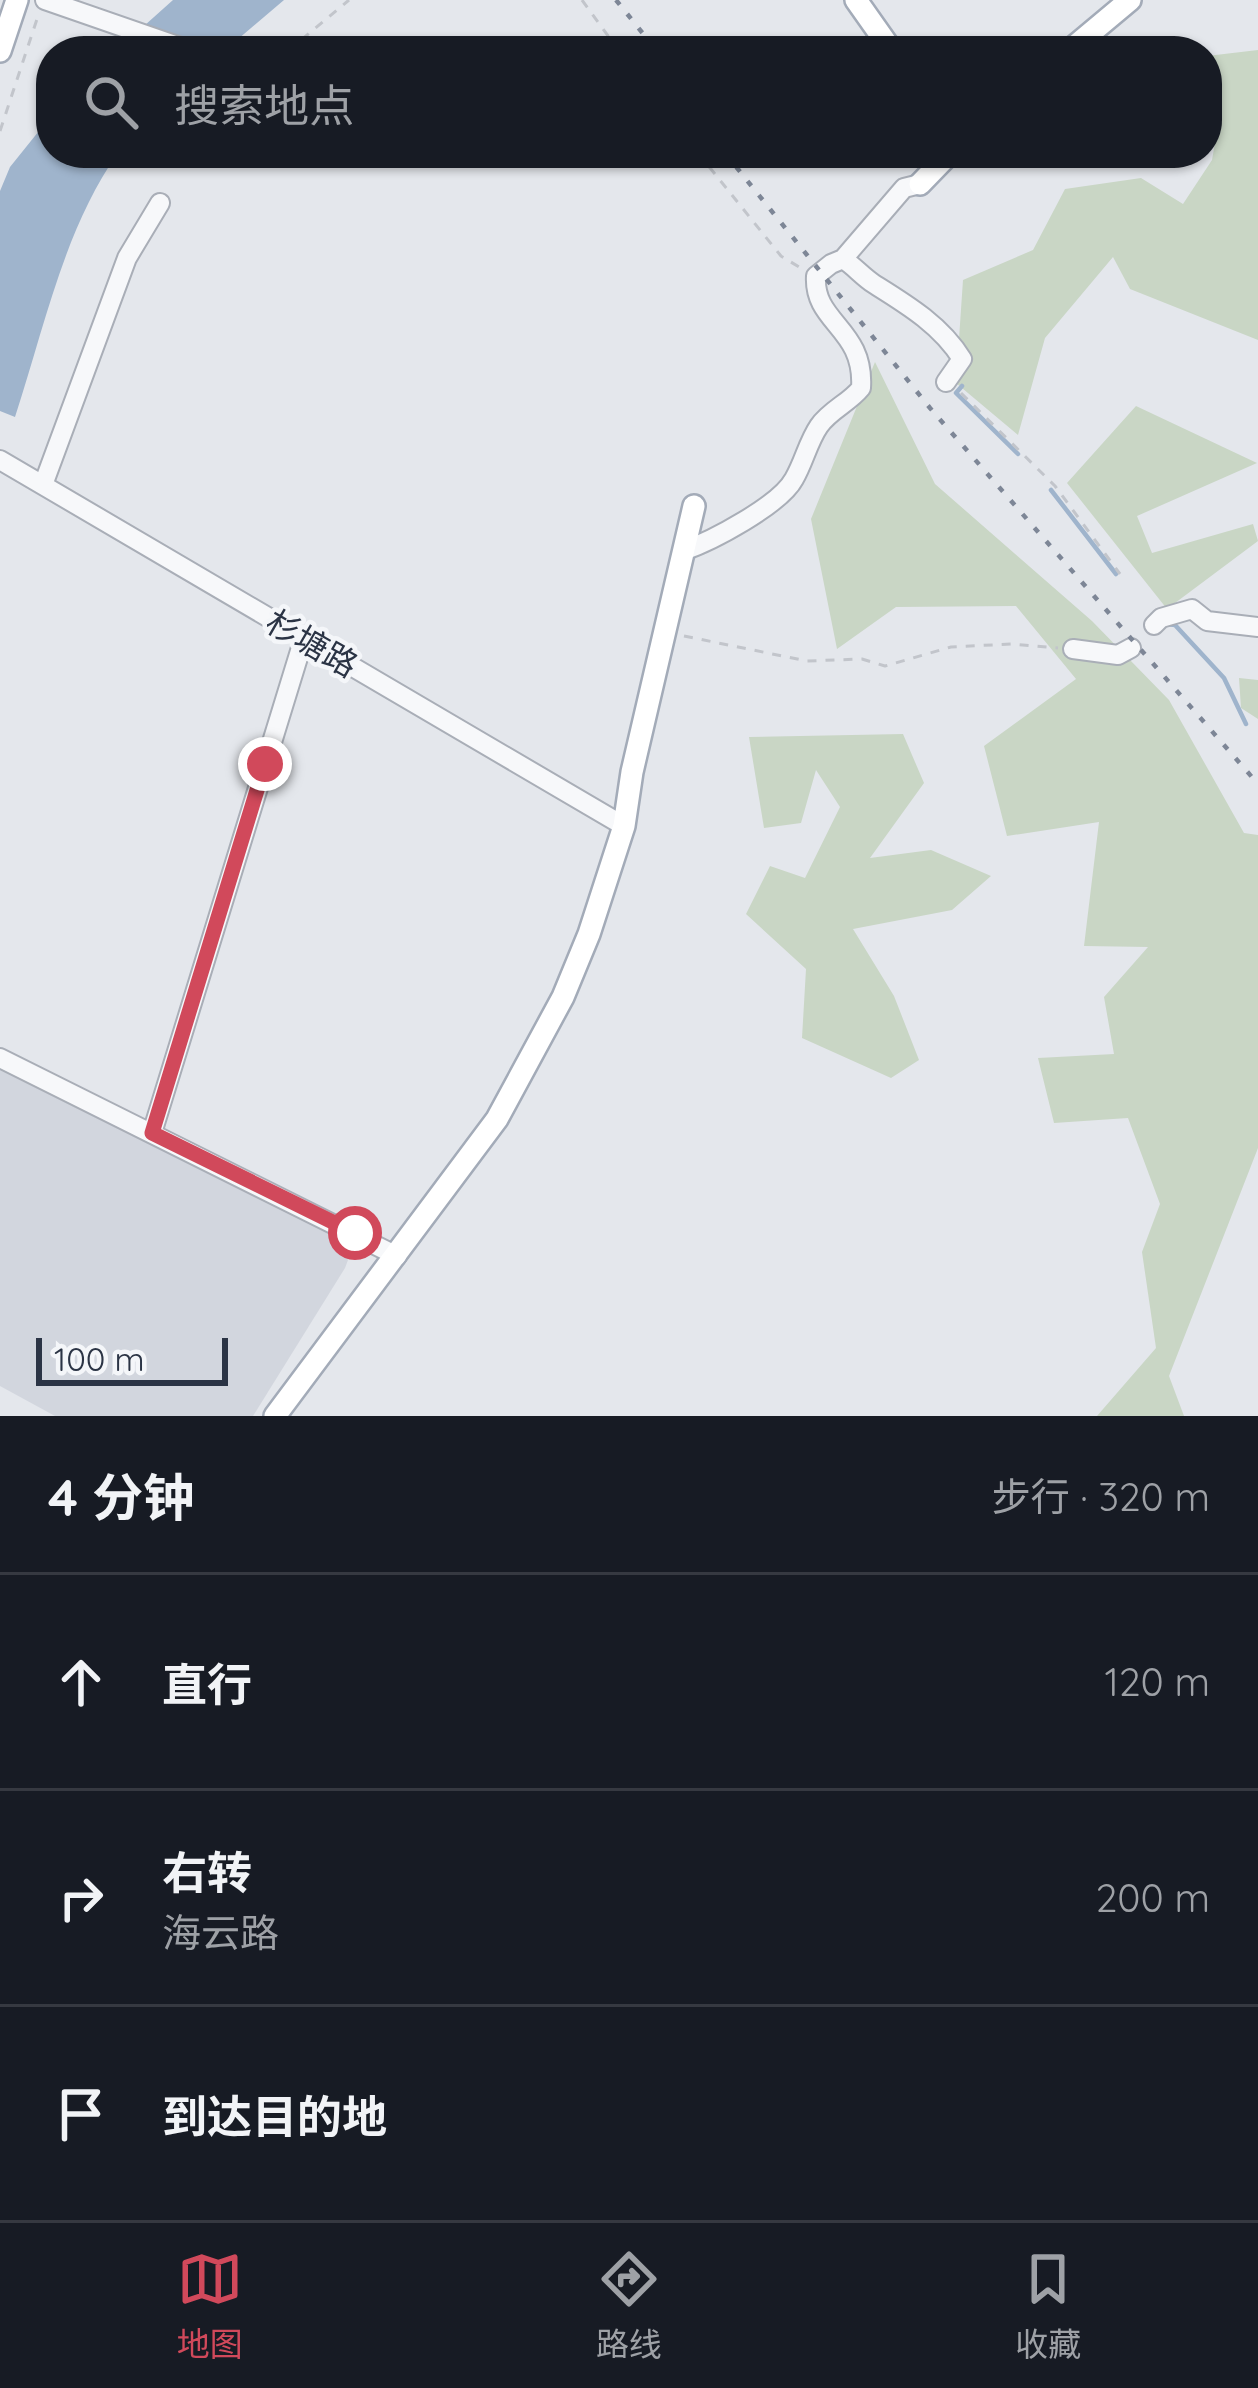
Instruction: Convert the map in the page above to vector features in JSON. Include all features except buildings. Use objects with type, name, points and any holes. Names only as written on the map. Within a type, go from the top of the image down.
[{"type":"main road","points":[[0,51],[17,0]]},
{"type":"main road","points":[[856,0],[881,36]]},
{"type":"main road","points":[[1087,36],[1130,0]]},
{"type":"main road","points":[[920,184],[935,168]]},
{"type":"main road","points":[[275,1416],[497,1119],[533,1057],[589,934],[624,826],[632,772],[694,506]]},
{"type":"street","points":[[44,0],[150,36]]},
{"type":"street","points":[[683,551],[718,538],[777,500],[793,482],[815,430],[827,416],[848,405],[861,388],[863,363],[851,340],[824,310],[815,291],[816,277],[843,259],[904,188],[920,184]]},
{"type":"street","points":[[43,485],[127,258],[160,203]]},
{"type":"street","points":[[843,259],[874,284],[900,297],[952,343],[962,359],[951,385]]},
{"type":"street","name":"杉塘路","points":[[0,460],[624,826]]},
{"type":"street","points":[[1154,625],[1161,618],[1192,609],[1207,621],[1258,627]]},
{"type":"street","points":[[152,1133],[304,638]]},
{"type":"street","points":[[1073,649],[1118,655],[1131,648]]},
{"type":"street","points":[[0,1058],[397,1256]]},
{"type":"path","points":[[0,131],[44,0]]},
{"type":"path","points":[[306,36],[349,0]]},
{"type":"path","points":[[582,0],[609,36]]},
{"type":"path","points":[[710,168],[781,256],[816,277]]},
{"type":"path","points":[[951,385],[1055,486],[1120,574]]},
{"type":"path","points":[[664,632],[807,661],[862,659],[885,666],[951,646],[1073,649]]},
{"type":"shaded area","points":[[0,1070],[328,1232],[343,1244],[348,1260],[345,1268],[253,1416],[55,1416],[0,1386]]},
{"type":"green space","points":[[1258,50],[1258,340],[1130,289],[1113,257],[1045,338],[1018,435],[956,383],[963,280],[1033,250],[1065,189],[1141,178],[1183,204],[1207,168],[1222,168],[1222,54]]},
{"type":"green space","points":[[875,362],[935,484],[1092,621],[1169,700],[1244,833],[1258,835],[1258,1148],[1169,1376],[1184,1416],[1097,1416],[1156,1348],[1142,1252],[1160,1204],[1128,1118],[1054,1123],[1038,1058],[1114,1054],[1104,997],[1148,947],[1084,946],[1099,822],[1007,836],[984,746],[1076,679],[1016,606],[896,607],[837,649],[811,519]]},
{"type":"green space","points":[[1136,406],[1257,463],[1137,516],[1152,553],[1253,524],[1258,541],[1167,609],[1067,483]]},
{"type":"green space","points":[[1239,678],[1258,680],[1258,719],[1241,708]]},
{"type":"green space","points":[[903,734],[924,783],[870,858],[931,850],[991,876],[952,910],[853,929],[894,996],[919,1060],[891,1078],[802,1038],[806,969],[746,914],[770,866],[805,878],[840,807],[816,770],[801,823],[764,828],[749,737]]},
{"type":"water","points":[[173,0],[284,0],[242,36],[133,36]]},
{"type":"water","points":[[36,135],[36,168],[108,168],[69,247],[15,417],[0,411],[0,191],[10,167]]},
{"type":"waterway","points":[[962,386],[956,393],[1018,454]]},
{"type":"waterway","points":[[1051,490],[1116,574]]},
{"type":"waterway","points":[[1166,624],[1175,625],[1224,678],[1246,724]]},
{"type":"railway","points":[[616,0],[645,36]]},
{"type":"railway","points":[[737,168],[930,408],[1258,784]]},
{"type":"route","points":[[265,764],[152,1133],[355,1233]]}]
